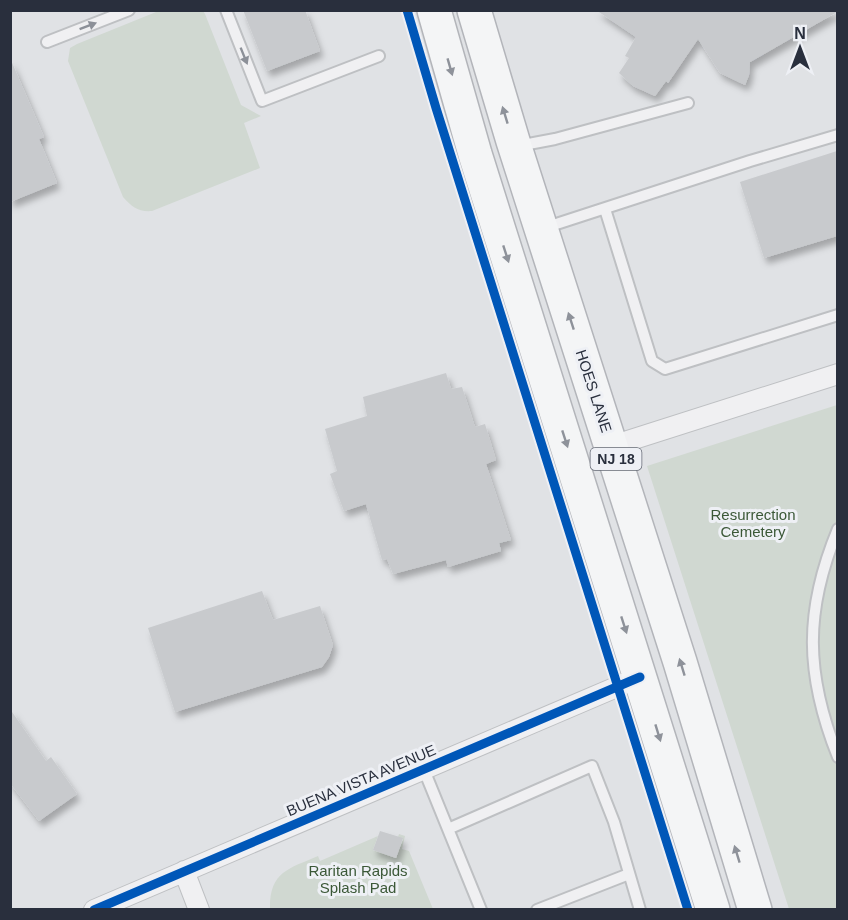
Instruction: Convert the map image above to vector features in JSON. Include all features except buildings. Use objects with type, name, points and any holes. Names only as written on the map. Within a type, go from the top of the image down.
[{"type":"highway","name":"NJ 18","points":[[434,10],[475,154],[713,909]]},
{"type":"highway","name":"HOES LANE","points":[[474,10],[514,147],[612,446],[755,909]]},
{"type":"street","points":[[612,446],[837,374]]},
{"type":"street","name":"BUENA VISTA AVENUE","points":[[93,909],[640,677]]},
{"type":"street","points":[[184,871],[200,909]]},
{"type":"lane","points":[[47,42],[129,10]]},
{"type":"lane","points":[[226,10],[262,101],[379,56]]},
{"type":"lane","points":[[514,147],[555,139],[688,103]]},
{"type":"lane","points":[[541,229],[837,135]]},
{"type":"lane","points":[[605,208],[652,361],[665,369],[837,315]]},
{"type":"lane","points":[[837,529],[818,590],[814,613],[812,657],[820,708],[837,757]]},
{"type":"lane","points":[[448,829],[592,766],[614,822],[640,909]]},
{"type":"lane","points":[[424,770],[481,909]]},
{"type":"lane","points":[[537,909],[629,874]]},
{"type":"green space","points":[[161,10],[203,11],[205,14],[241,105],[261,116],[244,123],[260,168],[152,211],[143,211],[129,204],[123,197],[68,61],[70,48],[77,44]]},
{"type":"green space","name":"Resurrection Cemetery","points":[[837,405],[837,909],[789,909],[647,466]]},
{"type":"green space","name":"Raritan Rapids Splash Pad","points":[[399,834],[405,836],[402,849],[409,851],[433,909],[270,910],[273,887],[282,874],[289,869],[318,856],[320,861],[378,836],[373,850],[396,858],[403,839],[398,837]]},
{"type":"cycle path","points":[[407,10],[688,910]]},
{"type":"cycle path","points":[[94,910],[640,677]]}]
